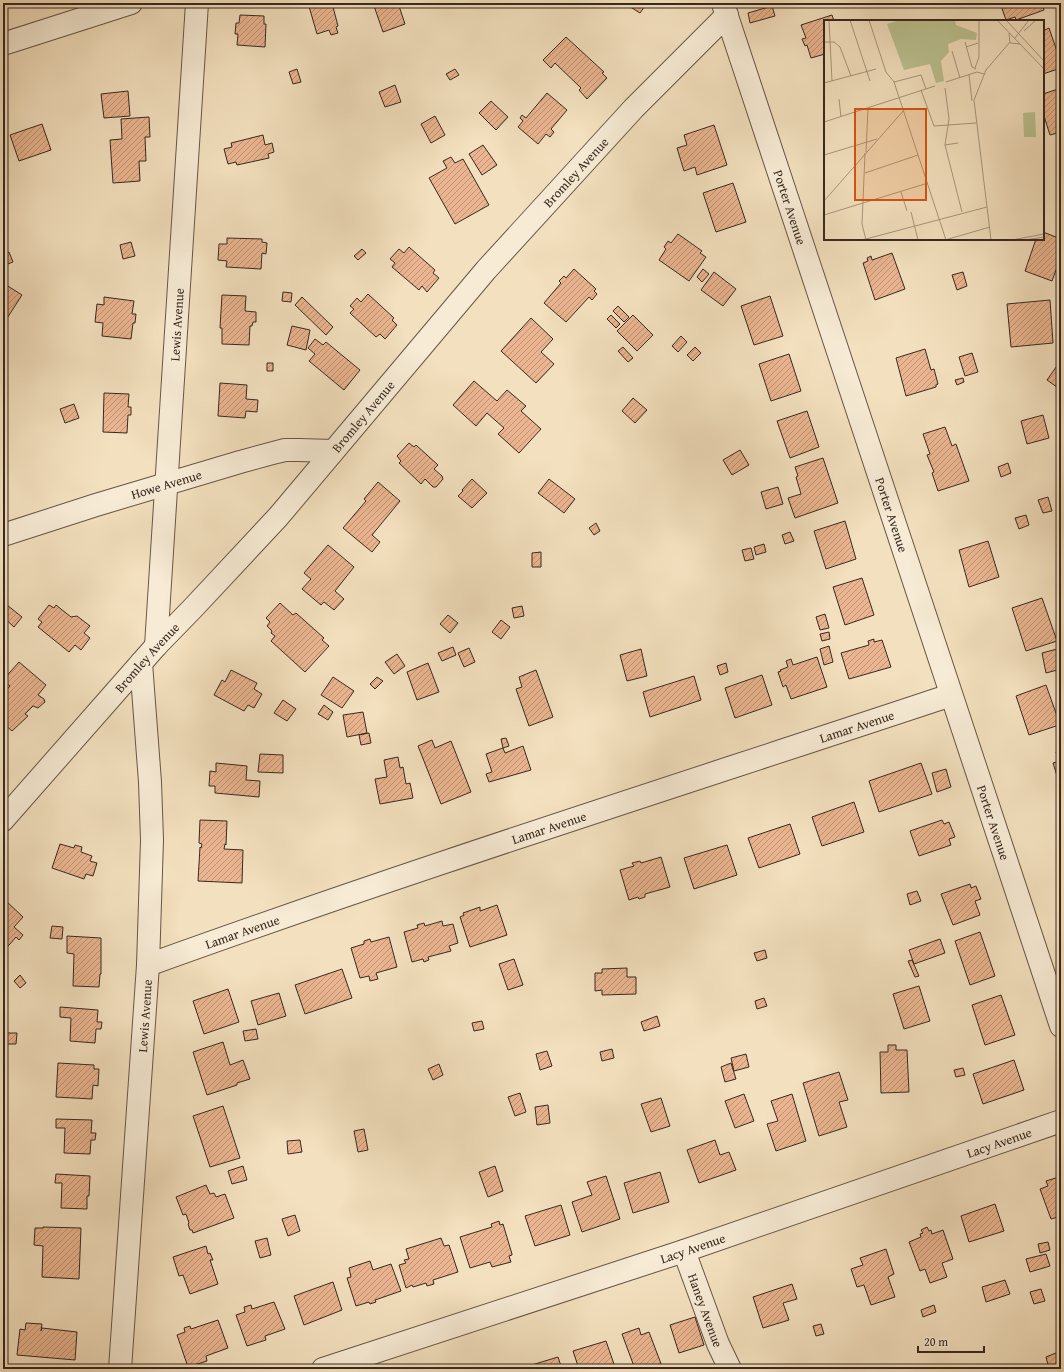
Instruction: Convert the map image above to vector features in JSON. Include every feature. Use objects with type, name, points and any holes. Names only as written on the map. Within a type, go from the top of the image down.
[{"type":"street","points":[[3,44],[131,3]]},
{"type":"street","name":"Lewis Avenue","points":[[156,646],[165,484],[197,3]]},
{"type":"street","name":"Bromley Avenue","points":[[3,820],[156,646],[194,608],[278,517],[486,270],[725,9]]},
{"type":"street","name":"Porter Avenue","points":[[725,9],[1061,1026]]},
{"type":"street","name":"Howe Avenue","points":[[3,535],[165,484],[285,450],[333,451]]},
{"type":"street","name":"Lewis Avenue","points":[[120,1369],[148,965],[152,840],[150,782],[141,663]]},
{"type":"street","name":"Lamar Avenue","points":[[148,965],[549,826],[951,695]]},
{"type":"street","name":"Lacy Avenue","points":[[323,1369],[684,1251],[1061,1121]]},
{"type":"street","name":"Haney Avenue","points":[[684,1251],[718,1344],[730,1369]]},
{"type":"building","points":[[308,3],[332,3],[338,26],[336,27],[338,33],[331,35],[329,30],[317,34]]},
{"type":"building","points":[[373,3],[398,3],[405,24],[383,32]]},
{"type":"building","points":[[624,3],[647,3],[640,13]]},
{"type":"building","points":[[1000,3],[1042,3],[1044,10],[1016,20],[1015,17],[1006,20]]},
{"type":"building","points":[[772,6],[775,16],[750,23],[748,13]]},
{"type":"building","points":[[240,15],[264,16],[264,24],[266,24],[265,47],[237,45],[238,34],[235,34],[236,23],[239,23]]},
{"type":"building","points":[[832,15],[834,20],[824,20],[824,54],[811,58],[807,45],[805,46],[802,39],[806,38],[801,25]]},
{"type":"building","points":[[1049,28],[1061,63],[1061,68],[1044,74],[1044,30]]},
{"type":"building","points":[[566,37],[604,72],[602,73],[607,78],[587,99],[579,90],[581,88],[555,63],[551,68],[543,60]]},
{"type":"building","points":[[297,69],[301,82],[293,84],[289,72]]},
{"type":"building","points":[[455,69],[459,75],[450,80],[446,74]]},
{"type":"building","points":[[395,85],[401,102],[385,107],[379,92]]},
{"type":"building","points":[[1061,88],[1061,132],[1050,135],[1044,116],[1044,94]]},
{"type":"building","points":[[128,91],[130,116],[104,118],[101,94]]},
{"type":"building","points":[[547,93],[567,110],[551,129],[554,132],[550,137],[546,134],[538,144],[518,127],[523,121],[520,118],[522,115],[526,118]]},
{"type":"building","points":[[491,101],[508,117],[496,130],[479,113]]},
{"type":"building","points":[[435,116],[445,135],[431,143],[421,124]]},
{"type":"building","points":[[149,117],[150,137],[145,137],[146,161],[139,161],[140,181],[113,183],[110,140],[122,139],[121,119]]},
{"type":"building","points":[[42,124],[51,150],[19,161],[10,135]]},
{"type":"building","points":[[714,125],[727,165],[697,175],[695,167],[684,171],[677,148],[687,145],[684,135]]},
{"type":"building","points":[[263,135],[265,145],[272,143],[274,152],[268,154],[269,158],[237,165],[236,162],[228,164],[224,149],[232,147],[231,143]]},
{"type":"building","points":[[483,145],[497,165],[482,175],[469,154]]},
{"type":"building","points":[[451,157],[455,163],[463,159],[489,205],[455,224],[429,178],[447,168],[443,161]]},
{"type":"building","points":[[733,183],[746,222],[716,232],[703,193]]},
{"type":"building","points":[[1044,232],[1061,239],[1061,256],[1052,281],[1025,271],[1036,240],[1044,240]]},
{"type":"building","points":[[678,234],[702,251],[700,253],[706,257],[689,281],[659,260],[666,249],[664,247],[668,241],[671,243]]},
{"type":"building","points":[[227,238],[262,239],[262,242],[267,243],[266,254],[262,253],[261,269],[226,267],[227,261],[218,260],[219,244],[227,244]]},
{"type":"building","points":[[131,242],[135,256],[123,259],[120,245]]},
{"type":"building","points":[[409,247],[435,270],[433,273],[439,278],[427,292],[422,286],[419,290],[392,267],[395,263],[390,259],[399,249],[404,253]]},
{"type":"building","points":[[362,249],[366,253],[358,260],[354,256]]},
{"type":"building","points":[[9,252],[13,262],[5,265],[3,255]]},
{"type":"building","points":[[892,253],[905,289],[875,300],[863,263],[868,261],[867,258],[871,256],[872,260]]},
{"type":"building","points":[[574,269],[596,289],[594,291],[597,294],[592,300],[589,297],[566,322],[544,303],[561,283],[559,281],[564,276],[566,278]]},
{"type":"building","points":[[703,269],[709,274],[702,282],[697,277]]},
{"type":"building","points":[[714,272],[736,289],[723,306],[701,290]]},
{"type":"building","points":[[963,272],[967,286],[957,290],[952,275]]},
{"type":"building","points":[[3,283],[22,295],[4,323],[3,322]]},
{"type":"building","points":[[283,292],[292,293],[291,302],[282,301]]},
{"type":"building","points":[[368,294],[394,318],[392,320],[397,325],[385,339],[380,334],[376,337],[350,313],[354,309],[350,306],[357,298],[361,302]]},
{"type":"building","points":[[222,295],[246,296],[245,311],[256,312],[256,322],[253,322],[252,326],[250,326],[249,345],[222,344],[222,328],[220,328]]},
{"type":"building","points":[[770,296],[783,336],[754,345],[741,306]]},
{"type":"building","points":[[104,297],[134,301],[132,314],[136,314],[131,339],[102,336],[103,323],[95,322],[97,304],[104,305]]},
{"type":"building","points":[[302,297],[333,327],[326,335],[295,305]]},
{"type":"building","points":[[1050,300],[1053,343],[1011,347],[1007,304]]},
{"type":"building","points":[[618,306],[629,317],[624,322],[613,311]]},
{"type":"building","points":[[611,315],[620,324],[616,328],[607,319]]},
{"type":"building","points":[[633,315],[653,335],[637,351],[617,331]]},
{"type":"building","points":[[531,318],[553,339],[541,352],[554,364],[536,383],[501,351]]},
{"type":"building","points":[[292,326],[310,330],[306,350],[287,345]]},
{"type":"building","points":[[681,336],[687,342],[678,352],[672,346]]},
{"type":"building","points":[[315,339],[323,345],[326,342],[360,370],[344,390],[309,361],[315,354],[308,348]]},
{"type":"building","points":[[623,347],[633,358],[628,362],[618,351]]},
{"type":"building","points":[[695,347],[701,353],[693,361],[687,355]]},
{"type":"building","points":[[925,349],[931,370],[934,369],[938,384],[936,387],[906,396],[896,358]]},
{"type":"building","points":[[972,353],[978,372],[965,376],[959,357]]},
{"type":"building","points":[[789,354],[801,391],[771,401],[759,364]]},
{"type":"building","points":[[1061,360],[1061,390],[1047,380]]},
{"type":"building","points":[[267,363],[273,363],[273,371],[267,371]]},
{"type":"building","points":[[963,378],[964,382],[957,385],[955,380]]},
{"type":"building","points":[[474,381],[497,401],[507,390],[526,406],[521,411],[541,429],[519,453],[498,434],[504,428],[487,413],[476,426],[453,405]]},
{"type":"building","points":[[220,383],[247,385],[246,399],[258,400],[257,412],[246,411],[245,418],[218,416]]},
{"type":"building","points":[[104,393],[129,394],[128,407],[131,407],[131,415],[128,415],[127,433],[103,432]]},
{"type":"building","points":[[633,398],[647,410],[635,423],[622,411]]},
{"type":"building","points":[[74,404],[79,418],[65,423],[60,409]]},
{"type":"building","points":[[807,411],[819,447],[790,458],[777,421]]},
{"type":"building","points":[[1043,415],[1049,438],[1027,444],[1021,421]]},
{"type":"building","points":[[945,427],[952,446],[956,444],[969,481],[938,491],[932,473],[934,472],[927,455],[930,454],[923,434]]},
{"type":"building","points":[[409,443],[414,447],[416,445],[438,465],[434,469],[442,476],[443,479],[436,487],[433,487],[425,479],[421,484],[399,463],[401,461],[397,456]]},
{"type":"building","points":[[740,450],[749,465],[732,475],[723,460]]},
{"type":"building","points":[[823,458],[838,503],[795,518],[788,498],[801,494],[795,467]]},
{"type":"building","points":[[1008,463],[1011,473],[1001,477],[998,467]]},
{"type":"building","points":[[472,479],[487,493],[472,508],[458,496]]},
{"type":"building","points":[[549,479],[575,499],[564,513],[538,493]]},
{"type":"building","points":[[378,482],[400,501],[372,535],[380,542],[372,552],[343,528],[366,501],[364,499]]},
{"type":"building","points":[[778,487],[783,504],[766,509],[761,492]]},
{"type":"building","points":[[1048,497],[1052,511],[1043,513],[1038,500]]},
{"type":"building","points":[[1026,515],[1029,525],[1019,529],[1015,518]]},
{"type":"building","points":[[845,521],[856,559],[826,569],[814,531]]},
{"type":"building","points":[[596,523],[600,531],[594,535],[589,528]]},
{"type":"building","points":[[790,532],[794,541],[785,544],[782,535]]},
{"type":"building","points":[[988,541],[999,577],[969,587],[959,550]]},
{"type":"building","points":[[764,544],[766,552],[756,555],[754,547]]},
{"type":"building","points":[[328,545],[354,567],[335,591],[344,599],[334,610],[324,602],[321,605],[302,589],[311,579],[304,573]]},
{"type":"building","points":[[751,548],[754,559],[745,561],[742,550]]},
{"type":"building","points":[[541,552],[541,567],[532,567],[532,553]]},
{"type":"building","points":[[862,578],[874,615],[845,625],[833,587]]},
{"type":"building","points":[[1042,598],[1057,641],[1026,651],[1012,608]]},
{"type":"building","points":[[280,603],[293,615],[296,613],[324,638],[322,640],[329,646],[305,672],[271,641],[275,636],[271,633],[272,631],[267,626],[270,622],[266,618]]},
{"type":"building","points":[[7,605],[22,617],[14,627],[3,617],[3,610]]},
{"type":"building","points":[[49,605],[54,608],[56,605],[71,617],[77,616],[90,626],[84,633],[90,638],[81,650],[75,645],[69,652],[38,627],[42,622],[38,619]]},
{"type":"building","points":[[522,606],[524,616],[514,618],[512,608]]},
{"type":"building","points":[[825,614],[829,628],[820,630],[816,617]]},
{"type":"building","points":[[448,615],[458,623],[450,633],[440,624]]},
{"type":"building","points":[[501,620],[510,627],[501,639],[492,632]]},
{"type":"building","points":[[829,632],[830,639],[822,641],[820,634]]},
{"type":"building","points":[[874,639],[874,642],[882,640],[891,667],[849,679],[841,653],[869,645],[868,641]]},
{"type":"building","points":[[829,646],[833,662],[824,665],[820,649]]},
{"type":"building","points":[[453,647],[456,655],[442,661],[438,653]]},
{"type":"building","points":[[469,648],[475,662],[464,667],[458,653]]},
{"type":"building","points":[[1061,648],[1061,669],[1046,673],[1042,653]]},
{"type":"building","points":[[641,649],[647,676],[627,681],[620,655]]},
{"type":"building","points":[[397,654],[405,666],[394,674],[385,662]]},
{"type":"building","points":[[817,657],[827,687],[791,699],[786,685],[783,687],[778,672],[788,667],[786,661],[791,659],[793,665]]},
{"type":"building","points":[[19,662],[46,685],[38,695],[44,699],[45,702],[38,708],[33,706],[25,714],[28,716],[12,731],[3,723],[3,694],[10,686],[3,680]]},
{"type":"building","points":[[428,663],[439,692],[417,700],[407,672]]},
{"type":"building","points":[[726,663],[728,672],[720,675],[717,666]]},
{"type":"building","points":[[231,670],[257,683],[254,689],[262,694],[254,708],[248,705],[244,711],[214,695],[222,680],[225,682]]},
{"type":"building","points":[[536,670],[553,717],[529,726],[516,689],[522,687],[519,677]]},
{"type":"building","points":[[762,675],[772,705],[735,718],[725,688]]},
{"type":"building","points":[[694,676],[701,700],[650,717],[643,692]]},
{"type":"building","points":[[333,677],[354,691],[342,708],[321,695]]},
{"type":"building","points":[[377,677],[383,681],[375,689],[370,684]]},
{"type":"building","points":[[1046,685],[1057,716],[1059,715],[1061,722],[1059,725],[1029,735],[1016,696]]},
{"type":"building","points":[[283,700],[296,709],[287,721],[274,713]]},
{"type":"building","points":[[324,705],[333,712],[328,720],[318,714]]},
{"type":"building","points":[[363,712],[367,733],[347,737],[343,715]]},
{"type":"building","points":[[369,733],[371,743],[361,745],[359,735]]},
{"type":"building","points":[[506,738],[509,746],[503,748],[501,739]]},
{"type":"building","points":[[432,740],[435,748],[451,741],[471,792],[441,804],[418,746]]},
{"type":"building","points":[[523,746],[531,770],[489,782],[486,774],[492,772],[486,754],[503,748],[505,753]]},
{"type":"building","points":[[1061,751],[1061,778],[1058,779],[1053,763],[1059,761],[1056,752]]},
{"type":"building","points":[[260,754],[283,755],[283,773],[258,772]]},
{"type":"building","points":[[398,757],[400,768],[403,767],[406,784],[410,783],[413,798],[380,804],[375,779],[387,777],[384,760]]},
{"type":"building","points":[[216,763],[247,766],[246,780],[260,781],[259,797],[215,793],[215,786],[209,786],[210,771],[216,772]]},
{"type":"building","points":[[921,763],[932,794],[879,812],[869,781]]},
{"type":"building","points":[[946,769],[951,787],[937,792],[932,773]]},
{"type":"building","points":[[1061,797],[1061,812],[1057,798]]},
{"type":"building","points":[[854,802],[864,832],[822,846],[812,817]]},
{"type":"building","points":[[200,820],[227,821],[226,845],[225,844],[224,849],[243,850],[242,883],[198,881],[200,847],[201,848],[202,844],[199,843]]},
{"type":"building","points":[[942,820],[944,824],[949,822],[955,837],[949,839],[951,845],[919,856],[910,831]]},
{"type":"building","points":[[790,824],[800,854],[759,868],[748,838]]},
{"type":"building","points":[[60,844],[74,848],[75,845],[82,847],[81,852],[92,856],[90,861],[97,863],[93,876],[86,874],[84,879],[52,868]]},
{"type":"building","points":[[727,845],[737,875],[694,889],[684,858]]},
{"type":"building","points":[[661,857],[670,887],[645,894],[645,897],[639,899],[638,897],[629,900],[620,870],[634,866],[632,863],[640,861],[641,863]]},
{"type":"building","points":[[970,884],[971,888],[976,886],[981,899],[975,901],[980,915],[953,925],[941,894]]},
{"type":"building","points":[[917,891],[921,901],[910,905],[907,894]]},
{"type":"building","points":[[5,900],[23,917],[14,927],[23,935],[19,940],[16,937],[3,952],[3,902]]},
{"type":"building","points":[[497,905],[507,935],[470,947],[460,917],[464,915],[463,913],[480,907],[480,911]]},
{"type":"building","points":[[442,921],[443,926],[453,924],[458,943],[449,946],[451,951],[428,957],[429,960],[424,962],[423,959],[412,962],[404,932],[418,928],[417,925],[424,923],[425,926]]},
{"type":"building","points":[[52,926],[63,927],[62,939],[50,938]]},
{"type":"building","points":[[980,932],[995,976],[970,985],[955,941]]},
{"type":"building","points":[[67,936],[101,938],[101,974],[99,987],[73,986],[74,954],[67,953]]},
{"type":"building","points":[[389,937],[397,967],[376,973],[378,979],[370,981],[369,976],[360,978],[351,948],[364,944],[364,941],[370,939],[371,942]]},
{"type":"building","points":[[940,939],[945,953],[914,964],[909,950]]},
{"type":"building","points":[[765,950],[767,958],[757,961],[754,953]]},
{"type":"building","points":[[514,959],[523,985],[508,990],[499,964]]},
{"type":"building","points":[[912,960],[919,976],[915,977],[908,961]]},
{"type":"building","points":[[627,968],[627,977],[636,977],[636,994],[602,995],[602,990],[595,991],[595,973],[602,973],[602,969]]},
{"type":"building","points":[[342,969],[352,998],[305,1014],[295,985]]},
{"type":"building","points":[[20,975],[26,983],[20,988],[14,981]]},
{"type":"building","points":[[919,986],[930,1021],[904,1029],[893,994]]},
{"type":"building","points":[[228,989],[239,1022],[204,1034],[193,1001]]},
{"type":"building","points":[[279,993],[286,1016],[258,1025],[251,1001]]},
{"type":"building","points":[[1001,995],[1015,1035],[985,1045],[972,1005]]},
{"type":"building","points":[[764,998],[767,1006],[757,1009],[755,1001]]},
{"type":"building","points":[[60,1007],[98,1010],[97,1022],[102,1022],[101,1029],[96,1029],[95,1043],[70,1041],[71,1018],[60,1017]]},
{"type":"building","points":[[657,1016],[660,1026],[644,1031],[641,1022]]},
{"type":"building","points":[[482,1021],[484,1029],[474,1031],[472,1023]]},
{"type":"building","points":[[256,1029],[258,1039],[245,1041],[243,1031]]},
{"type":"building","points":[[7,1033],[17,1033],[16,1044],[6,1044]]},
{"type":"building","points":[[223,1042],[230,1065],[243,1060],[250,1079],[207,1095],[193,1052]]},
{"type":"building","points":[[888,1045],[896,1045],[896,1050],[907,1050],[909,1092],[881,1093],[880,1052],[888,1052]]},
{"type":"building","points":[[612,1049],[614,1058],[602,1061],[600,1052]]},
{"type":"building","points":[[547,1051],[552,1066],[540,1070],[536,1054]]},
{"type":"building","points":[[746,1054],[749,1067],[734,1071],[731,1058]]},
{"type":"building","points":[[1014,1060],[1024,1090],[983,1104],[973,1074]]},
{"type":"building","points":[[58,1063],[94,1065],[94,1069],[99,1069],[98,1086],[93,1085],[92,1099],[56,1097]]},
{"type":"building","points":[[731,1063],[736,1079],[725,1082],[721,1067]]},
{"type":"building","points":[[439,1064],[443,1075],[433,1080],[428,1069]]},
{"type":"building","points":[[963,1068],[965,1075],[956,1077],[954,1070]]},
{"type":"building","points":[[839,1072],[848,1100],[839,1102],[847,1127],[819,1136],[803,1083]]},
{"type":"building","points":[[520,1093],[526,1112],[515,1116],[508,1097]]},
{"type":"building","points":[[744,1094],[754,1121],[735,1128],[725,1101]]},
{"type":"building","points":[[792,1094],[806,1141],[776,1151],[767,1124],[778,1121],[771,1101]]},
{"type":"building","points":[[661,1098],[670,1126],[651,1132],[641,1104]]},
{"type":"building","points":[[548,1105],[550,1123],[537,1125],[535,1107]]},
{"type":"building","points":[[223,1106],[240,1158],[210,1167],[193,1116]]},
{"type":"building","points":[[56,1119],[92,1120],[91,1133],[96,1133],[95,1140],[91,1140],[90,1154],[64,1153],[65,1128],[56,1128]]},
{"type":"building","points":[[364,1129],[368,1150],[358,1152],[354,1131]]},
{"type":"building","points":[[300,1140],[302,1152],[288,1154],[287,1141]]},
{"type":"building","points":[[715,1140],[720,1155],[729,1152],[736,1170],[699,1183],[687,1150]]},
{"type":"building","points":[[243,1166],[247,1180],[232,1184],[228,1171]]},
{"type":"building","points":[[495,1166],[503,1191],[488,1197],[479,1172]]},
{"type":"building","points":[[660,1172],[669,1202],[633,1213],[624,1183]]},
{"type":"building","points":[[56,1174],[90,1176],[87,1209],[61,1208],[62,1183],[55,1183]]},
{"type":"building","points":[[606,1176],[620,1219],[582,1232],[572,1202],[592,1195],[587,1182]]},
{"type":"building","points":[[1059,1177],[1061,1182],[1061,1216],[1051,1219],[1040,1189],[1048,1186],[1046,1181]]},
{"type":"building","points":[[206,1185],[210,1194],[214,1193],[216,1197],[225,1194],[234,1218],[193,1233],[192,1230],[190,1230],[186,1214],[183,1215],[176,1197]]},
{"type":"building","points":[[995,1204],[1004,1231],[969,1242],[961,1216]]},
{"type":"building","points":[[561,1205],[570,1235],[535,1246],[525,1216]]},
{"type":"building","points":[[295,1215],[300,1231],[288,1236],[282,1219]]},
{"type":"building","points":[[499,1221],[500,1225],[503,1224],[512,1254],[509,1256],[511,1262],[492,1267],[490,1262],[470,1268],[460,1237],[492,1227],[491,1224]]},
{"type":"building","points":[[927,1227],[929,1231],[931,1230],[932,1234],[943,1230],[953,1259],[942,1263],[947,1277],[930,1283],[925,1269],[920,1271],[909,1242],[921,1237],[920,1234],[923,1233],[921,1230]]},
{"type":"building","points":[[35,1228],[81,1228],[79,1279],[42,1277],[43,1246],[34,1245]]},
{"type":"building","points":[[267,1238],[271,1255],[260,1258],[255,1241]]},
{"type":"building","points":[[441,1238],[444,1246],[449,1245],[458,1272],[433,1280],[434,1284],[427,1286],[426,1283],[413,1287],[412,1285],[406,1288],[399,1265],[406,1263],[404,1260],[409,1259],[406,1249]]},
{"type":"building","points":[[1048,1242],[1050,1250],[1040,1253],[1038,1244]]},
{"type":"building","points":[[206,1246],[208,1254],[210,1253],[213,1260],[210,1260],[218,1284],[190,1294],[183,1275],[179,1276],[173,1257]]},
{"type":"building","points":[[886,1249],[894,1274],[888,1277],[895,1297],[871,1305],[864,1285],[857,1287],[851,1269],[863,1265],[860,1258]]},
{"type":"building","points":[[1046,1254],[1050,1266],[1030,1272],[1026,1259]]},
{"type":"building","points":[[370,1261],[373,1270],[391,1264],[401,1291],[375,1300],[376,1302],[370,1304],[369,1302],[356,1306],[347,1278],[351,1277],[349,1268]]},
{"type":"building","points":[[1005,1280],[1010,1294],[986,1302],[982,1287]]},
{"type":"building","points":[[333,1282],[342,1310],[304,1325],[294,1296]]},
{"type":"building","points":[[792,1284],[797,1299],[783,1303],[789,1320],[763,1328],[753,1297]]},
{"type":"building","points":[[1041,1289],[1045,1301],[1034,1304],[1030,1292]]},
{"type":"building","points":[[3,1302],[6,1302],[5,1311],[3,1311]]},
{"type":"building","points":[[274,1302],[285,1329],[265,1336],[266,1340],[247,1346],[236,1315],[245,1312],[244,1307],[251,1305],[252,1309]]},
{"type":"building","points":[[934,1305],[936,1312],[923,1317],[921,1310]]},
{"type":"building","points":[[695,1317],[704,1345],[679,1353],[670,1325]]},
{"type":"building","points":[[218,1320],[228,1348],[206,1356],[207,1361],[188,1367],[177,1335],[185,1332],[184,1328],[190,1326],[191,1329]]},
{"type":"building","points":[[26,1323],[42,1324],[41,1331],[42,1328],[77,1332],[75,1360],[17,1355],[20,1329],[25,1330]]},
{"type":"building","points":[[821,1324],[824,1334],[816,1336],[813,1326]]},
{"type":"building","points":[[639,1328],[641,1335],[649,1332],[663,1369],[635,1369],[622,1334]]},
{"type":"building","points":[[606,1341],[615,1367],[608,1369],[579,1369],[573,1351]]},
{"type":"building","points":[[1061,1351],[1061,1369],[1049,1369],[1046,1357]]},
{"type":"building","points":[[558,1357],[562,1369],[526,1369],[525,1367]]}]
